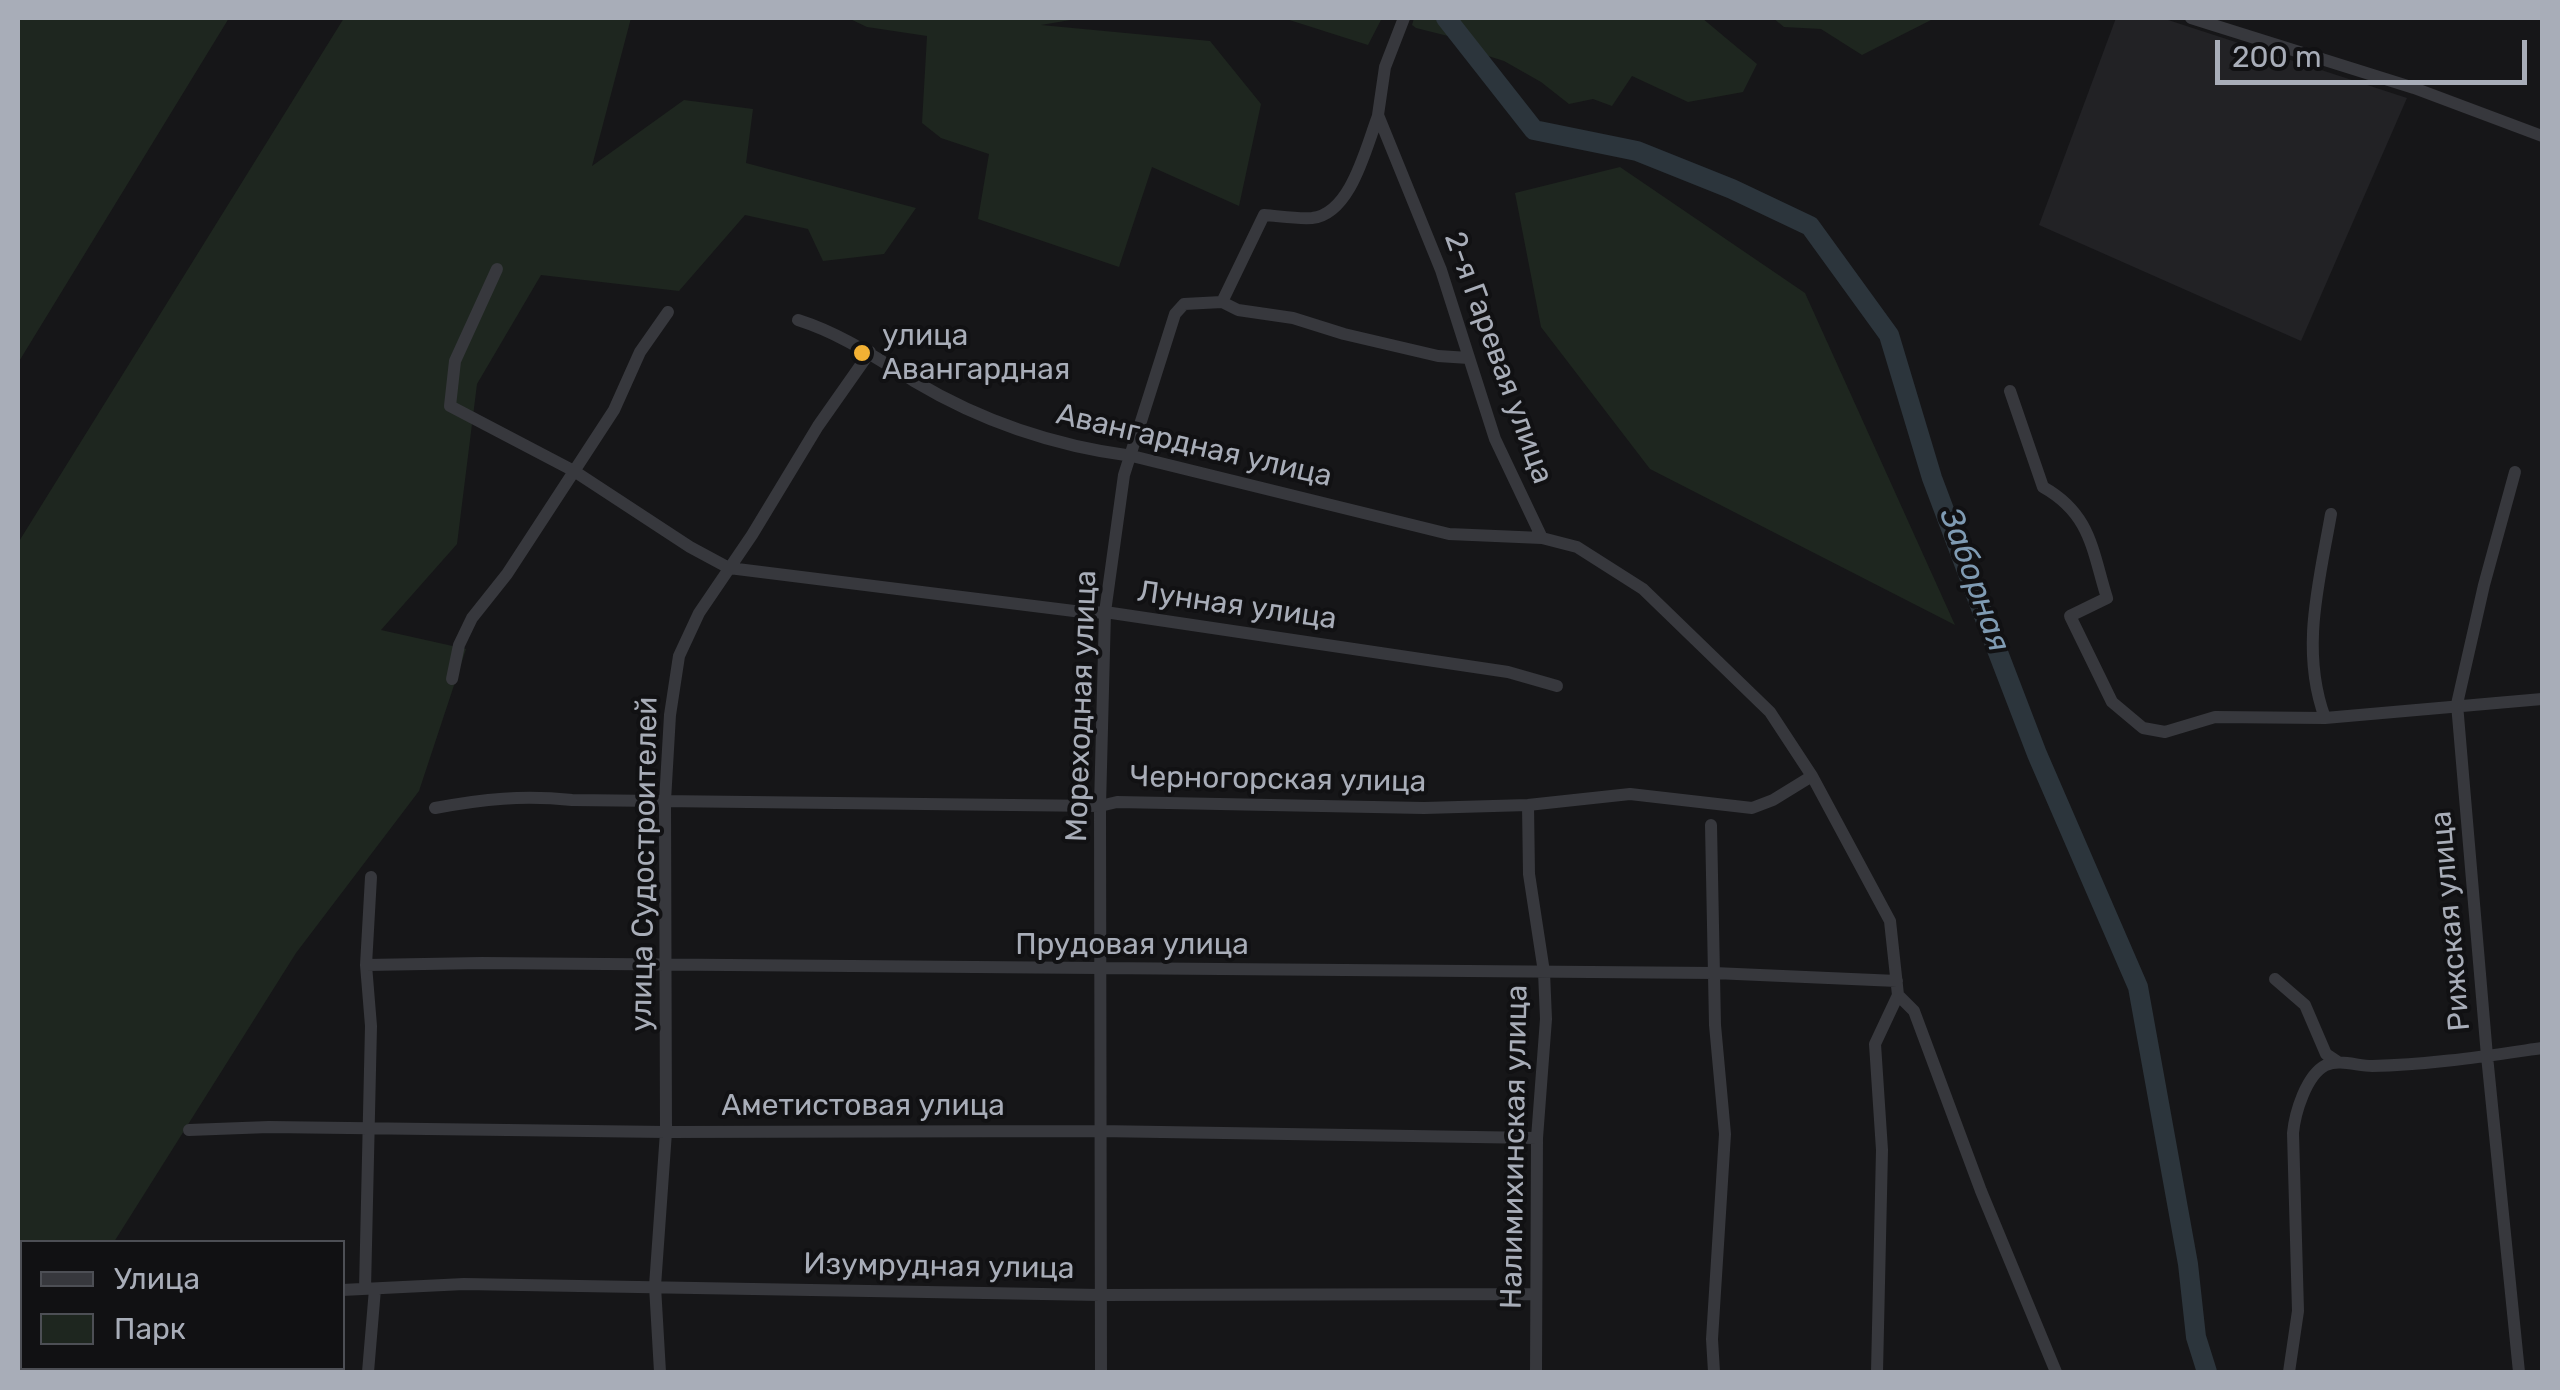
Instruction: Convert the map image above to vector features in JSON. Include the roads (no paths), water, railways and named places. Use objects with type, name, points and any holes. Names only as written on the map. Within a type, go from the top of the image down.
[{"type":"street","points":[[1404,18],[1385,67],[1378,116],[1354,181],[1336,207],[1315,218],[1264,215],[1222,302],[1238,310],[1293,318],[1438,356],[1469,358]]},
{"type":"street","points":[[2190,18],[2414,88],[2542,136]]},
{"type":"street","name":"2-я Гаревая улица","points":[[1378,116],[1441,270],[1495,439],[1542,538]]},
{"type":"street","points":[[497,270],[456,361],[450,406],[574,471],[730,568]]},
{"type":"street","name":"Мореходная улица","points":[[1101,1372],[1100,806],[1106,612],[1124,474],[1175,314],[1184,304],[1222,302]]},
{"type":"street","points":[[452,679],[458,645],[472,618],[508,574],[614,410],[640,352],[668,312]]},
{"type":"street","name":"Авангардная улица","points":[[798,320],[870,352],[986,420],[1093,451],[1132,456],[1449,534],[1542,538]]},
{"type":"street","name":"улица Судостроителей","points":[[660,1372],[655,1286],[666,1132],[665,801],[678,656],[699,613],[870,352]]},
{"type":"street","points":[[2010,390],[2043,486],[2060,496],[2084,521],[2107,598],[2070,616],[2112,702],[2143,728],[2165,732],[2215,718],[2325,718],[2542,698]]},
{"type":"street","name":"Рижская улица","points":[[2515,472],[2457,704],[2519,1372]]},
{"type":"street","points":[[2325,718],[2316,693],[2310,635],[2331,514]]},
{"type":"street","points":[[1542,538],[1577,548],[1643,589],[1770,712],[1812,776],[1890,921],[1897,988],[1876,1044],[1882,1150],[1877,1372]]},
{"type":"street","name":"Лунная улица","points":[[730,568],[1106,612],[1508,672],[1557,686]]},
{"type":"street","name":"Черногорская улица","points":[[435,808],[500,796],[1424,808],[1528,805],[1630,794],[1752,808],[1812,776]]},
{"type":"street","name":"Налимихинская улица","points":[[1528,805],[1529,874],[1544,972],[1546,1019],[1538,1138],[1536,1372]]},
{"type":"street","points":[[1711,825],[1714,973],[1725,1134],[1712,1339],[1714,1372]]},
{"type":"street","points":[[368,1372],[371,1026],[366,965],[371,877]]},
{"type":"street","name":"Прудовая улица","points":[[366,965],[482,962],[1714,973],[1897,988]]},
{"type":"street","points":[[2275,979],[2305,1005],[2326,1054],[2338,1062]]},
{"type":"street","points":[[1897,988],[1914,1011],[1981,1191],[2056,1372]]},
{"type":"street","points":[[2289,1372],[2298,1311],[2294,1118],[2317,1072],[2338,1062],[2402,1066],[2542,1048]]},
{"type":"street","name":"Аметистовая улица","points":[[188,1130],[268,1126],[666,1132],[1099,1130],[1538,1138]]},
{"type":"street","name":"Изумрудная улица","points":[[345,1290],[464,1284],[1100,1294],[1536,1294]]},
{"type":"waterway","name":"Заборная","points":[[1446,18],[1534,130],[1637,151],[1810,226],[1889,335],[1932,478],[1976,595],[2037,754],[2138,987],[2188,1264],[2196,1337],[2207,1372]]},
{"type":"place","name":"улица Авангардная","points":[[862,353]]}]
